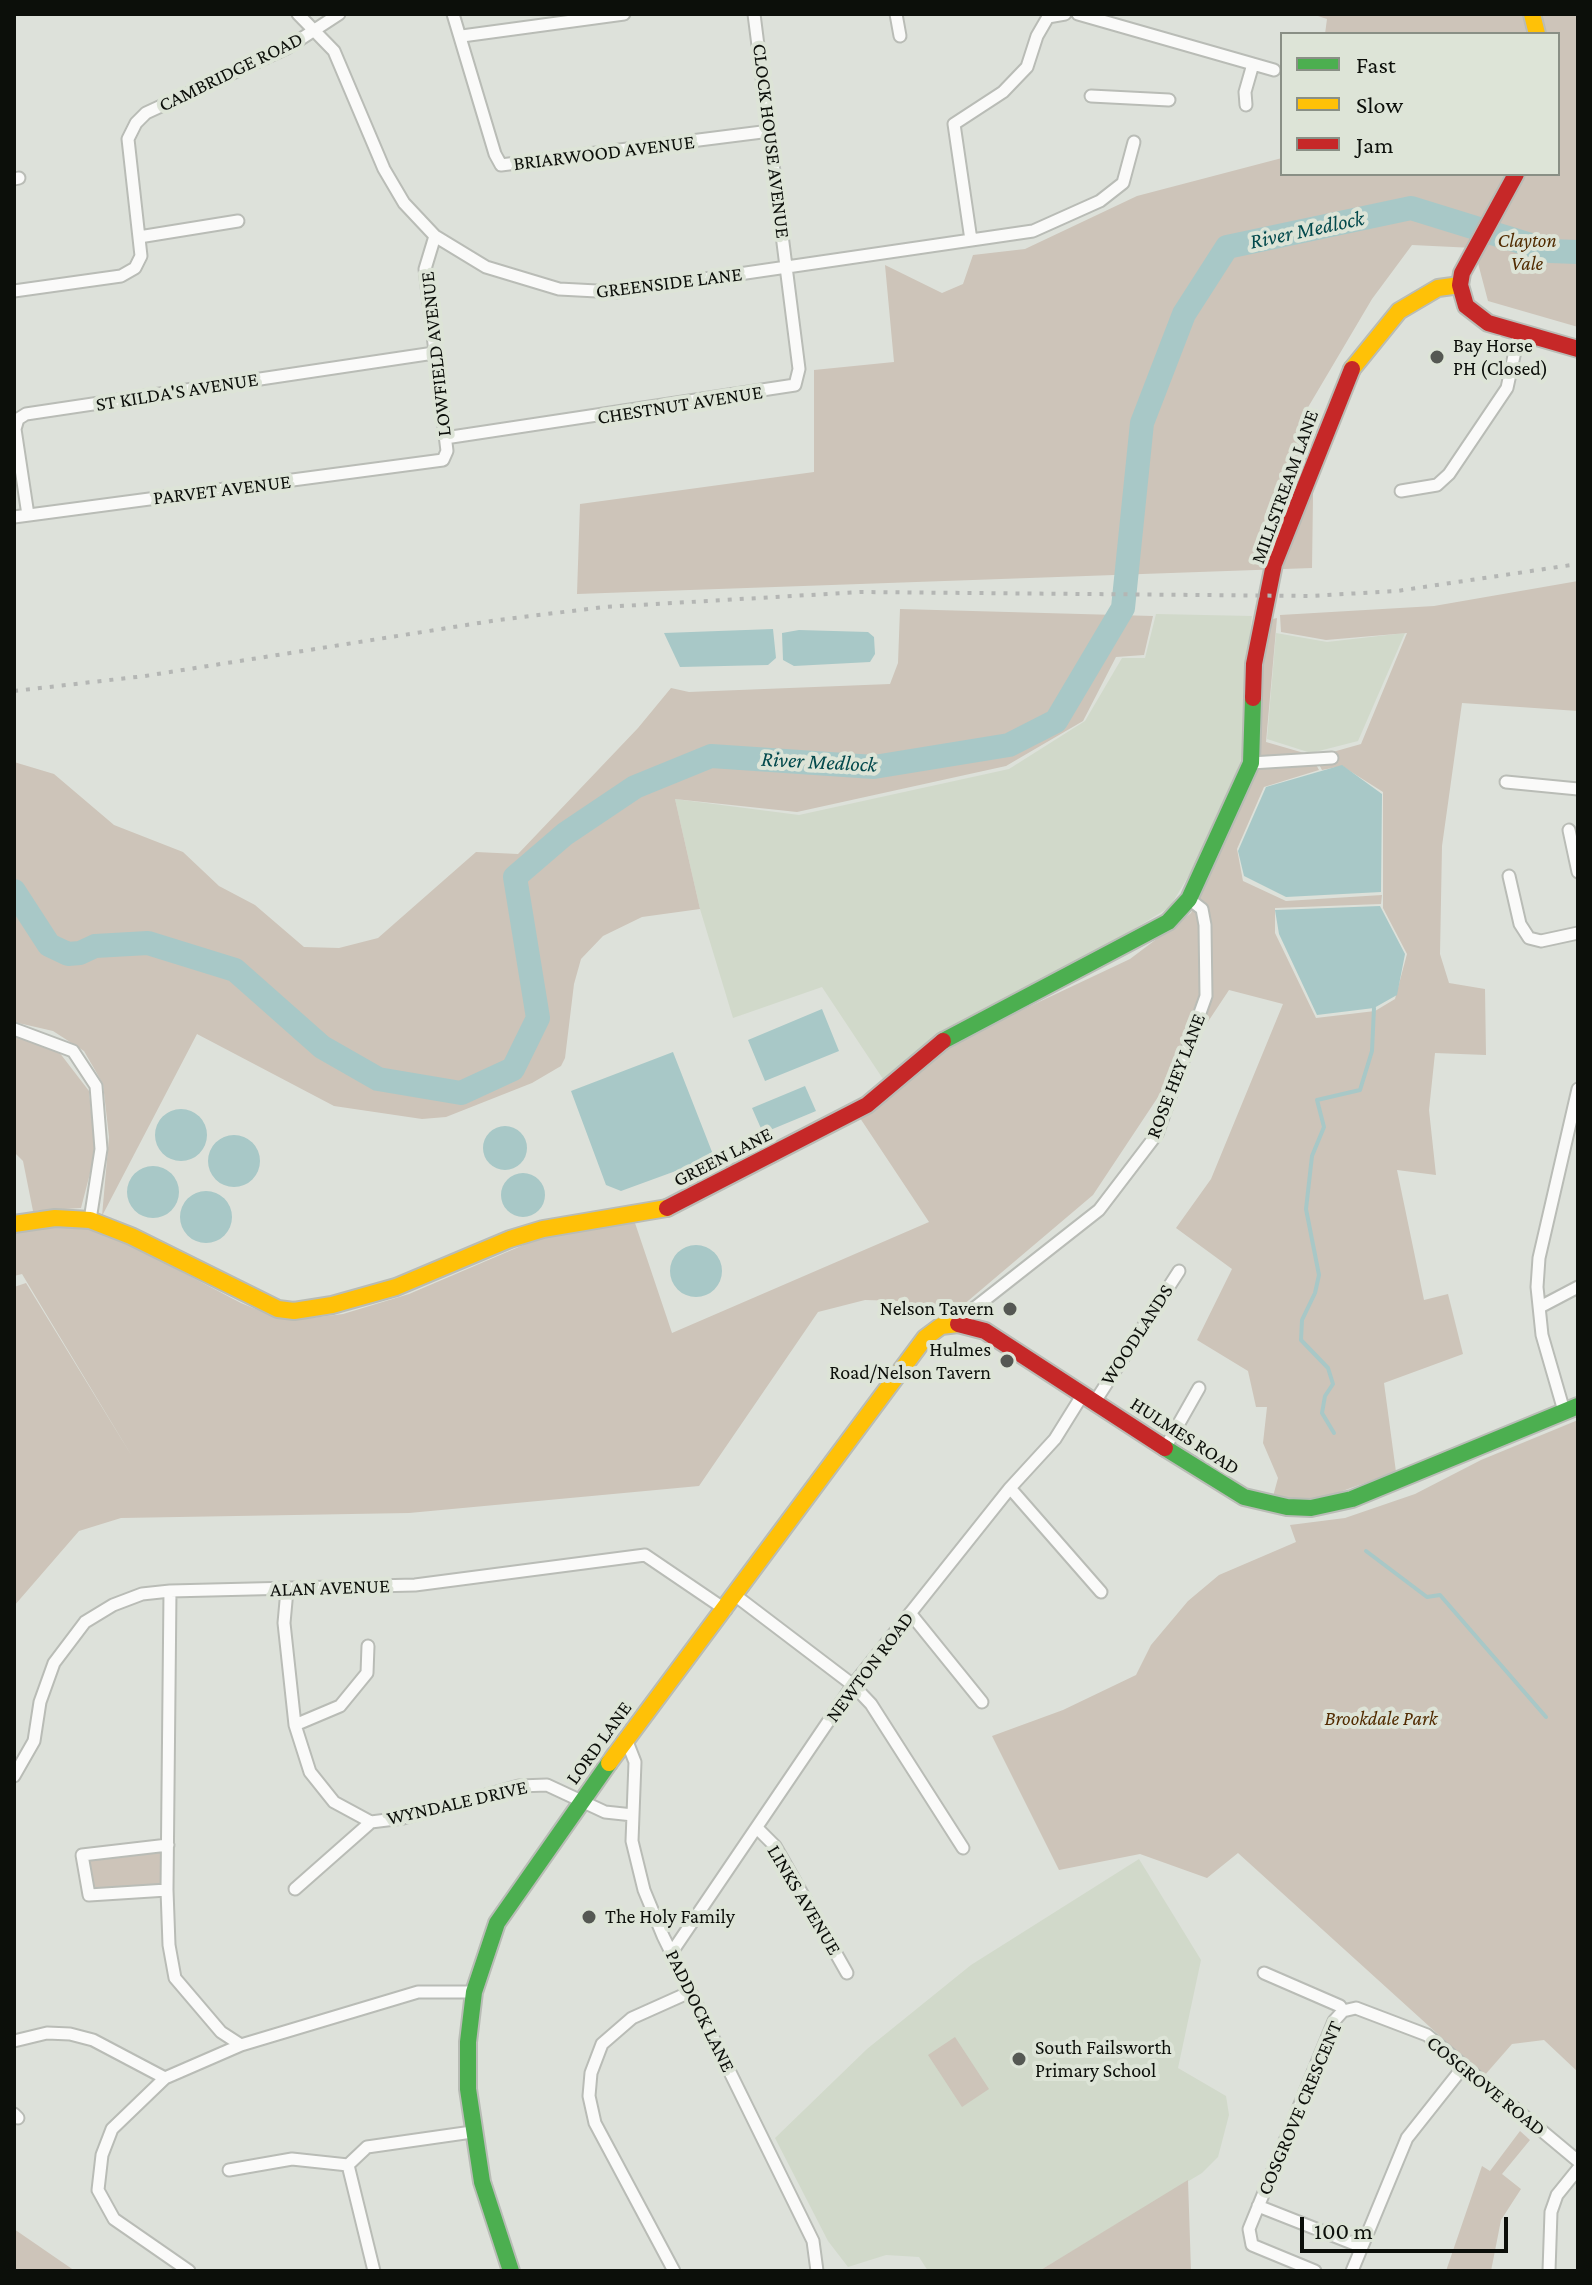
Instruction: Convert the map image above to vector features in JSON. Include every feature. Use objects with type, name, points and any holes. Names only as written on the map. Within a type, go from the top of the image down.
[{"type":"street","name":"GREENSIDE LANE","points":[[298,14],[334,51],[384,169],[404,203],[435,236],[486,267],[526,282],[586,293],[1033,231],[1100,201],[1123,183],[1134,142]]},
{"type":"street","points":[[315,30],[339,14]]},
{"type":"street","name":"BRIARWOOD AVENUE","points":[[453,14],[501,165],[770,131]]},
{"type":"street","points":[[462,36],[624,14]]},
{"type":"street","name":"CLOCK HOUSE AVENUE","points":[[754,14],[787,267]]},
{"type":"street","points":[[896,14],[900,36]]},
{"type":"street","points":[[971,240],[954,124],[1003,92],[1027,67],[1037,36],[1048,17],[1065,14]]},
{"type":"street","points":[[1078,14],[1274,70]]},
{"type":"street","name":"CAMBRIDGE ROAD","points":[[14,291],[121,276],[138,263],[139,237],[128,146],[136,123],[146,113],[287,48],[315,30]]},
{"type":"street","points":[[1246,105],[1245,92],[1253,64]]},
{"type":"street","points":[[1091,96],[1169,100]]},
{"type":"street","points":[[1515,176],[1474,248],[1460,285],[1466,306],[1476,317],[1578,349]]},
{"type":"street","points":[[139,237],[238,221]]},
{"type":"street","name":"LOWFIELD AVENUE","points":[[431,464],[446,456],[425,269],[435,236]]},
{"type":"street","name":"CHESTNUT AVENUE","points":[[445,438],[795,385],[799,369],[787,267]]},
{"type":"street","name":"MILLSTREAM LANE","points":[[1251,763],[1254,664],[1274,564],[1345,381],[1359,357],[1399,311],[1438,288],[1460,285]]},
{"type":"street","points":[[1401,491],[1437,485],[1449,474],[1507,388],[1519,333]]},
{"type":"street","name":"ST KILDA'S AVENUE","points":[[28,515],[15,429],[18,419],[26,414],[434,353]]},
{"type":"street","name":"PARVET AVENUE","points":[[14,517],[431,464]]},
{"type":"street","points":[[1251,763],[1332,758]]},
{"type":"street","name":"GREEN LANE","points":[[14,1224],[55,1218],[90,1220],[131,1236],[266,1304],[294,1311],[332,1305],[396,1287],[510,1239],[543,1229],[665,1209],[867,1105],[950,1035],[1168,922],[1189,899],[1251,763]]},
{"type":"street","points":[[1506,782],[1578,789]]},
{"type":"street","points":[[1569,830],[1578,872]]},
{"type":"street","points":[[1509,876],[1520,924],[1529,938],[1541,941],[1578,933]]},
{"type":"street","name":"ROSE HEY LANE","points":[[966,1324],[968,1313],[1099,1210],[1157,1134],[1206,996],[1205,925],[1202,909],[1189,899]]},
{"type":"street","points":[[14,1029],[73,1051],[96,1086],[101,1149],[90,1220]]},
{"type":"street","points":[[1571,1408],[1542,1335],[1539,1258],[1578,1089]]},
{"type":"street","points":[[1566,1136],[1578,1131]]},
{"type":"street","name":"WOODLANDS","points":[[1090,1397],[1179,1271]]},
{"type":"street","points":[[1540,1307],[1578,1287]]},
{"type":"street","name":"HULMES ROAD","points":[[966,1324],[1005,1342],[1244,1497],[1287,1507],[1311,1508],[1352,1499],[1571,1408]]},
{"type":"street","name":"LORD LANE","points":[[511,2271],[482,2182],[472,2132],[468,2042],[474,1992],[497,1923],[626,1739],[731,1603],[913,1352],[941,1326],[966,1324]]},
{"type":"street","points":[[1165,1448],[1199,1388]]},
{"type":"street","name":"NEWTON ROAD","points":[[672,1952],[853,1685],[1010,1488],[1090,1397]]},
{"type":"street","points":[[1010,1488],[1101,1592]]},
{"type":"street","name":"ALAN AVENUE","points":[[14,1776],[34,1741],[40,1702],[54,1663],[77,1632],[113,1605],[142,1594],[415,1585],[645,1555],[731,1603],[853,1685],[871,1704],[963,1848]]},
{"type":"street","name":"WYNDALE DRIVE","points":[[287,1590],[284,1623],[295,1725],[310,1772],[334,1802],[371,1822]]},
{"type":"street","points":[[170,1591],[169,1945],[175,1978],[221,2032],[241,2045]]},
{"type":"street","points":[[910,1613],[982,1702]]},
{"type":"street","points":[[295,1725],[340,1706],[367,1673],[368,1646]]},
{"type":"street","name":"PADDOCK LANE","points":[[626,1739],[635,1762],[632,1841],[644,1890],[690,1992],[813,2241],[817,2271]]},
{"type":"street","name":"WYNDALE DRIVE","points":[[295,1889],[371,1822],[403,1818],[519,1786],[547,1785],[605,1812],[633,1815]]},
{"type":"street","name":"LINKS AVENUE","points":[[758,1829],[775,1846],[847,1973]]},
{"type":"street","points":[[167,1890],[89,1895],[82,1855],[168,1845]]},
{"type":"street","name":"COSGROVE ROAD","points":[[1264,1973],[1340,2006],[1343,2011],[1356,2008],[1427,2035],[1578,2161]]},
{"type":"street","points":[[189,2271],[114,2219],[98,2190],[102,2155],[112,2129],[165,2078],[241,2045],[379,2001],[418,1992],[474,1992]]},
{"type":"street","points":[[674,2271],[595,2123],[589,2096],[591,2073],[602,2044],[632,2018],[690,1992]]},
{"type":"street","name":"COSGROVE CRESCENT","points":[[1315,2271],[1252,2245],[1249,2229],[1334,2021],[1343,2011]]},
{"type":"street","points":[[14,2041],[47,2033],[70,2034],[93,2040],[165,2078]]},
{"type":"street","points":[[1352,2271],[1407,2138],[1464,2066]]},
{"type":"street","points":[[229,2170],[292,2159],[348,2165],[367,2147],[472,2132]]},
{"type":"street","points":[[348,2165],[374,2271]]},
{"type":"street","points":[[1549,2271],[1551,2212],[1557,2195],[1578,2169]]},
{"type":"street","name":"COSGROVE CRESCENT","points":[[1258,2206],[1362,2247]]},
{"type":"shaded area","points":[[1156,614],[1252,616],[1244,686],[1243,754],[1214,833],[1170,907],[885,1082],[822,987],[733,1018],[700,909],[675,799],[799,815],[1009,769],[1085,721],[1122,658],[1145,658]]},
{"type":"shaded area","points":[[1276,633],[1327,642],[1405,633],[1358,741],[1311,753],[1267,739]]},
{"type":"shaded area","name":"South Failsworth Primary School","points":[[1139,1859],[1201,1960],[1178,2068],[1226,2096],[1229,2115],[1218,2157],[1202,2173],[1039,2271],[928,2271],[919,2257],[886,2255],[848,2267],[828,2241],[775,2138],[867,2049],[971,1965]]},
{"type":"green space","name":"Clayton Vale","points":[[1312,14],[1578,14],[1578,327],[1488,301],[1474,248],[1412,245],[1372,299],[1307,409],[1313,496],[1312,568],[577,594],[580,504],[814,472],[814,370],[894,362],[885,265],[942,293],[963,284],[973,255],[1025,249],[1137,196],[1280,159],[1280,176],[1560,176],[1560,32],[1325,32],[1327,19]]},
{"type":"green space","points":[[1578,581],[1578,711],[1462,703],[1442,846],[1440,954],[1449,983],[1485,989],[1486,1055],[1435,1053],[1429,1110],[1436,1175],[1397,1170],[1424,1300],[1448,1294],[1463,1354],[1384,1383],[1396,1472],[1317,1500],[1272,1500],[1278,1478],[1263,1443],[1267,1407],[1256,1407],[1248,1371],[1197,1340],[1232,1269],[1176,1228],[1211,1179],[1283,1004],[1229,990],[1093,1195],[962,1306],[937,1310],[901,1301],[865,1300],[818,1312],[699,1486],[409,1513],[121,1518],[79,1531],[14,1606],[14,1287],[26,1283],[133,1458],[22,1274],[14,1276],[14,1232],[54,1223],[98,1228],[241,1303],[294,1320],[343,1314],[409,1294],[549,1234],[634,1220],[672,1333],[929,1222],[860,1118],[890,1098],[954,1042],[1130,959],[1191,913],[1212,867],[1256,736],[1268,620],[1277,618],[1266,742],[1311,755],[1319,770],[1264,787],[1237,849],[1243,881],[1286,901],[1382,895],[1381,904],[1275,908],[1275,933],[1316,1018],[1375,1011],[1395,999],[1407,954],[1383,908],[1383,792],[1342,766],[1322,770],[1315,757],[1361,744],[1407,633],[1326,640],[1281,632],[1280,615],[1434,606]]},
{"type":"green space","points":[[900,609],[1153,616],[1144,655],[1116,657],[1083,721],[1006,766],[797,812],[675,799],[700,909],[642,917],[603,936],[581,959],[574,984],[565,1058],[561,1066],[532,1083],[446,1117],[422,1119],[334,1106],[197,1034],[102,1216],[109,1137],[103,1084],[84,1051],[53,1031],[14,1022],[14,762],[54,774],[114,825],[183,852],[219,886],[255,905],[304,947],[339,948],[378,938],[476,852],[518,854],[638,728],[671,688],[689,692],[890,684],[898,663]]},
{"type":"green space","points":[[14,1034],[59,1052],[89,1091],[95,1154],[81,1208],[33,1211],[23,1161],[14,1152]]},
{"type":"green space","name":"Brookdale Park","points":[[1578,1420],[1578,2072],[1544,2040],[1512,2044],[1484,2076],[1238,1853],[1207,1878],[1140,1854],[1059,1870],[992,1736],[1063,1710],[1136,1675],[1151,1645],[1188,1601],[1219,1575],[1296,1542],[1290,1525],[1345,1518],[1415,1494],[1481,1460]]},
{"type":"green space","points":[[166,1848],[164,1886],[94,1889],[86,1863],[96,1857]]},
{"type":"green space","points":[[955,2037],[989,2089],[962,2107],[928,2055]]},
{"type":"green space","points":[[1520,2131],[1530,2140],[1502,2174],[1521,2189],[1501,2220],[1491,2271],[1446,2271],[1482,2166],[1490,2171]]},
{"type":"green space","points":[[1188,2180],[1191,2271],[1039,2271]]},
{"type":"green space","points":[[14,2229],[75,2271],[14,2271]]},
{"type":"water","points":[[773,629],[776,658],[768,665],[680,667],[664,633]]},
{"type":"water","points":[[799,630],[868,632],[874,637],[875,654],[870,662],[794,666],[783,660],[782,633]]},
{"type":"water","points":[[1342,765],[1382,794],[1381,892],[1286,897],[1244,876],[1238,851],[1266,787]]},
{"type":"water","points":[[1380,906],[1405,954],[1397,995],[1374,1008],[1317,1015],[1279,934],[1275,910]]},
{"type":"water","points":[[822,1009],[839,1051],[765,1081],[748,1040]]},
{"type":"water","points":[[673,1052],[714,1157],[621,1191],[606,1185],[571,1091]]},
{"type":"water","points":[[805,1086],[816,1111],[763,1133],[752,1108]]},
{"type":"water","points":[[181,1109],[200,1116],[207,1135],[200,1154],[181,1161],[162,1154],[155,1135],[162,1116]]},
{"type":"water","points":[[505,1126],[521,1132],[527,1148],[521,1164],[505,1170],[489,1164],[483,1148],[489,1132]]},
{"type":"water","points":[[234,1135],[253,1142],[260,1161],[253,1180],[234,1187],[215,1180],[208,1161],[215,1142]]},
{"type":"water","points":[[153,1166],[172,1173],[179,1192],[172,1211],[153,1218],[134,1211],[127,1192],[134,1173]]},
{"type":"water","points":[[523,1173],[539,1179],[545,1195],[539,1211],[523,1217],[507,1211],[501,1195],[507,1179]]},
{"type":"water","points":[[206,1191],[225,1198],[232,1217],[225,1236],[206,1243],[187,1236],[180,1217],[187,1198]]},
{"type":"water","points":[[696,1245],[715,1252],[722,1271],[715,1290],[696,1297],[677,1290],[670,1271],[677,1252]]},
{"type":"waterway","name":"River Medlock","points":[[14,891],[49,945],[68,954],[80,953],[95,946],[148,943],[235,970],[322,1047],[378,1079],[461,1093],[513,1069],[538,1018],[515,877],[565,834],[635,787],[711,756],[874,767],[1009,745],[1056,721],[1123,608],[1142,423],[1184,314],[1227,247],[1411,208],[1550,251],[1578,252]]},
{"type":"waterway","points":[[1334,1433],[1322,1413],[1325,1396],[1333,1384],[1328,1368],[1301,1340],[1302,1320],[1315,1293],[1319,1275],[1306,1209],[1312,1156],[1324,1127],[1317,1100],[1360,1090],[1372,1051],[1374,1008]]},
{"type":"waterway","points":[[1366,1551],[1427,1597],[1440,1595],[1546,1717]]},
{"type":"railway","points":[[14,691],[145,676],[498,620],[604,607],[861,592],[1310,596],[1397,591],[1578,564]]},
{"type":"traffic: fast","points":[[943,1041],[1168,922],[1189,899],[1251,763],[1253,698]]},
{"type":"traffic: fast","points":[[1165,1448],[1244,1497],[1287,1507],[1311,1508],[1352,1499],[1578,1406]]},
{"type":"traffic: fast","points":[[511,2271],[482,2182],[468,2089],[468,2042],[474,1992],[497,1923],[609,1763]]},
{"type":"traffic: slow","points":[[1532,14],[1536,32]]},
{"type":"traffic: slow","points":[[1352,369],[1399,311],[1438,288],[1460,285]]},
{"type":"traffic: slow","points":[[14,1224],[55,1218],[90,1220],[131,1236],[278,1309],[294,1311],[332,1305],[396,1287],[510,1239],[543,1229],[667,1208]]},
{"type":"traffic: slow","points":[[609,1763],[925,1338],[941,1326],[958,1324]]},
{"type":"traffic: jam","points":[[1515,176],[1462,273],[1460,285],[1466,306],[1488,323],[1578,349]]},
{"type":"traffic: jam","points":[[1253,698],[1254,664],[1274,564],[1352,369]]},
{"type":"traffic: jam","points":[[667,1208],[867,1105],[943,1041]]},
{"type":"traffic: jam","points":[[958,1324],[985,1331],[1165,1448]]},
{"type":"place","name":"Bay Horse PH (Closed)","points":[[1437,357]]},
{"type":"place","name":"Nelson Tavern","points":[[1010,1309]]},
{"type":"place","name":"Hulmes Road/Nelson Tavern","points":[[1007,1361]]},
{"type":"place","name":"The Holy Family","points":[[589,1917]]},
{"type":"place","name":"South Failsworth Primary School","points":[[1019,2059]]}]
